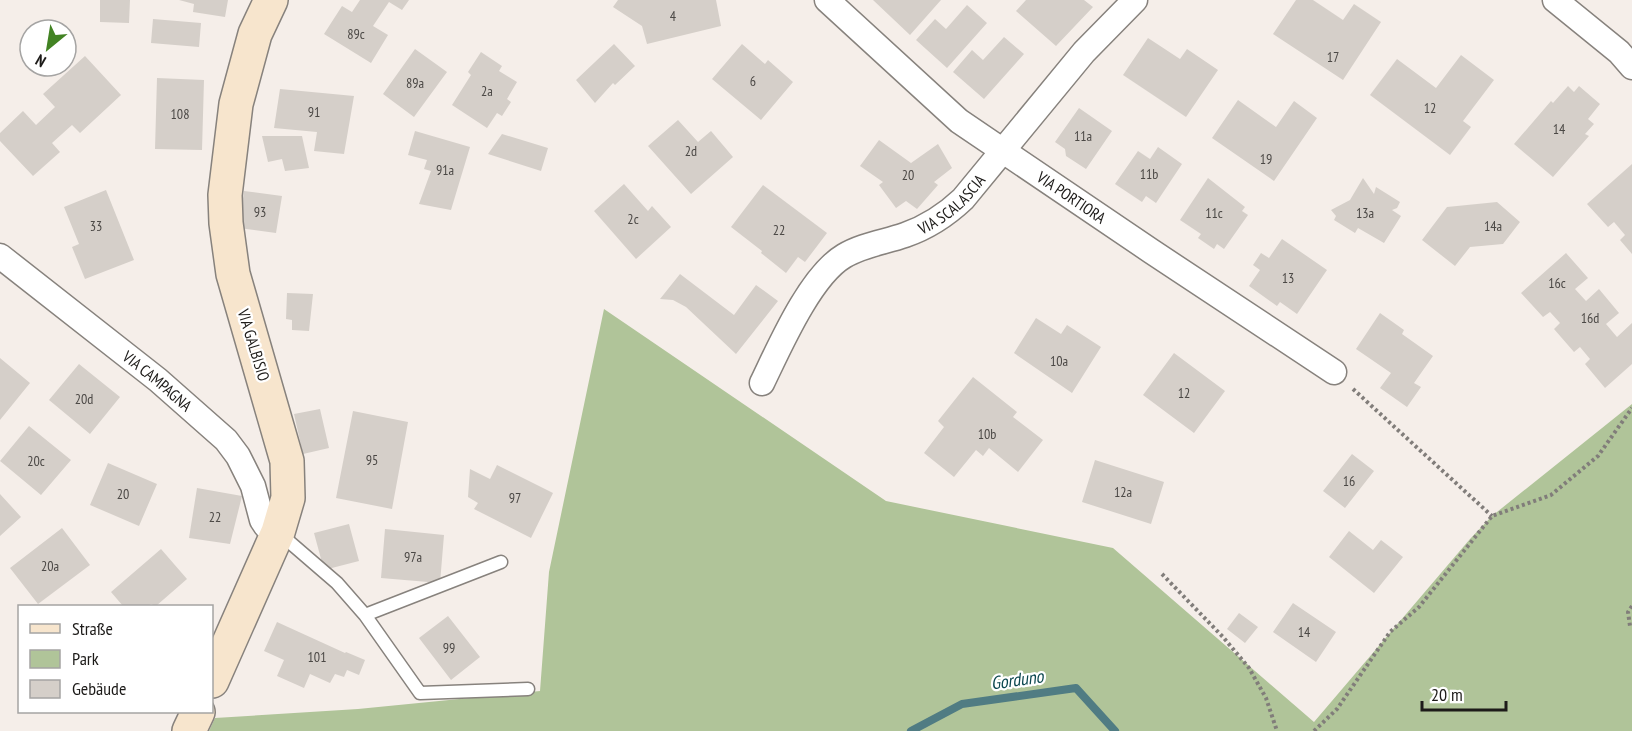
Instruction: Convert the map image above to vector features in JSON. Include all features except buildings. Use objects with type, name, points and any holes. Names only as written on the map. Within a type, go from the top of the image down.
[{"type":"street","name":"VIA GALBISIO","points":[[213,679],[278,532],[288,498],[287,461],[232,274],[228,250],[225,195],[237,104],[255,34],[271,0]]},
{"type":"street","name":"VIA PORTIORA","points":[[827,0],[959,121],[1334,372]]},
{"type":"street","name":"VIA SCALASCIA","points":[[762,383],[796,313],[834,263],[861,248],[927,227],[945,215],[963,199],[1084,52],[1135,0]]},
{"type":"street","points":[[1555,0],[1619,52],[1632,68]]},
{"type":"street","name":"VIA CAMPAGNA","points":[[0,256],[158,380],[226,440],[238,456],[253,486],[262,519],[266,526],[278,532]]},
{"type":"lane","points":[[278,532],[337,583],[365,615],[420,693],[528,689]]},
{"type":"lane","points":[[365,615],[501,562]]},
{"type":"path","points":[[1334,372],[1492,516]]},
{"type":"path","points":[[1314,731],[1337,709],[1390,632],[1419,607],[1492,516],[1551,495],[1598,456],[1632,408]]},
{"type":"path","points":[[1162,574],[1223,637],[1249,668],[1266,698],[1277,731]]},
{"type":"path","points":[[1632,606],[1628,612],[1630,626],[1632,626]]},
{"type":"green space","points":[[604,309],[886,501],[1113,548],[1314,722],[1492,516],[1632,404],[1632,731],[209,731],[215,718],[358,709],[540,691],[549,572]]},
{"type":"waterway","name":"Gorduno","points":[[911,731],[962,704],[1076,688],[1115,731]]}]
